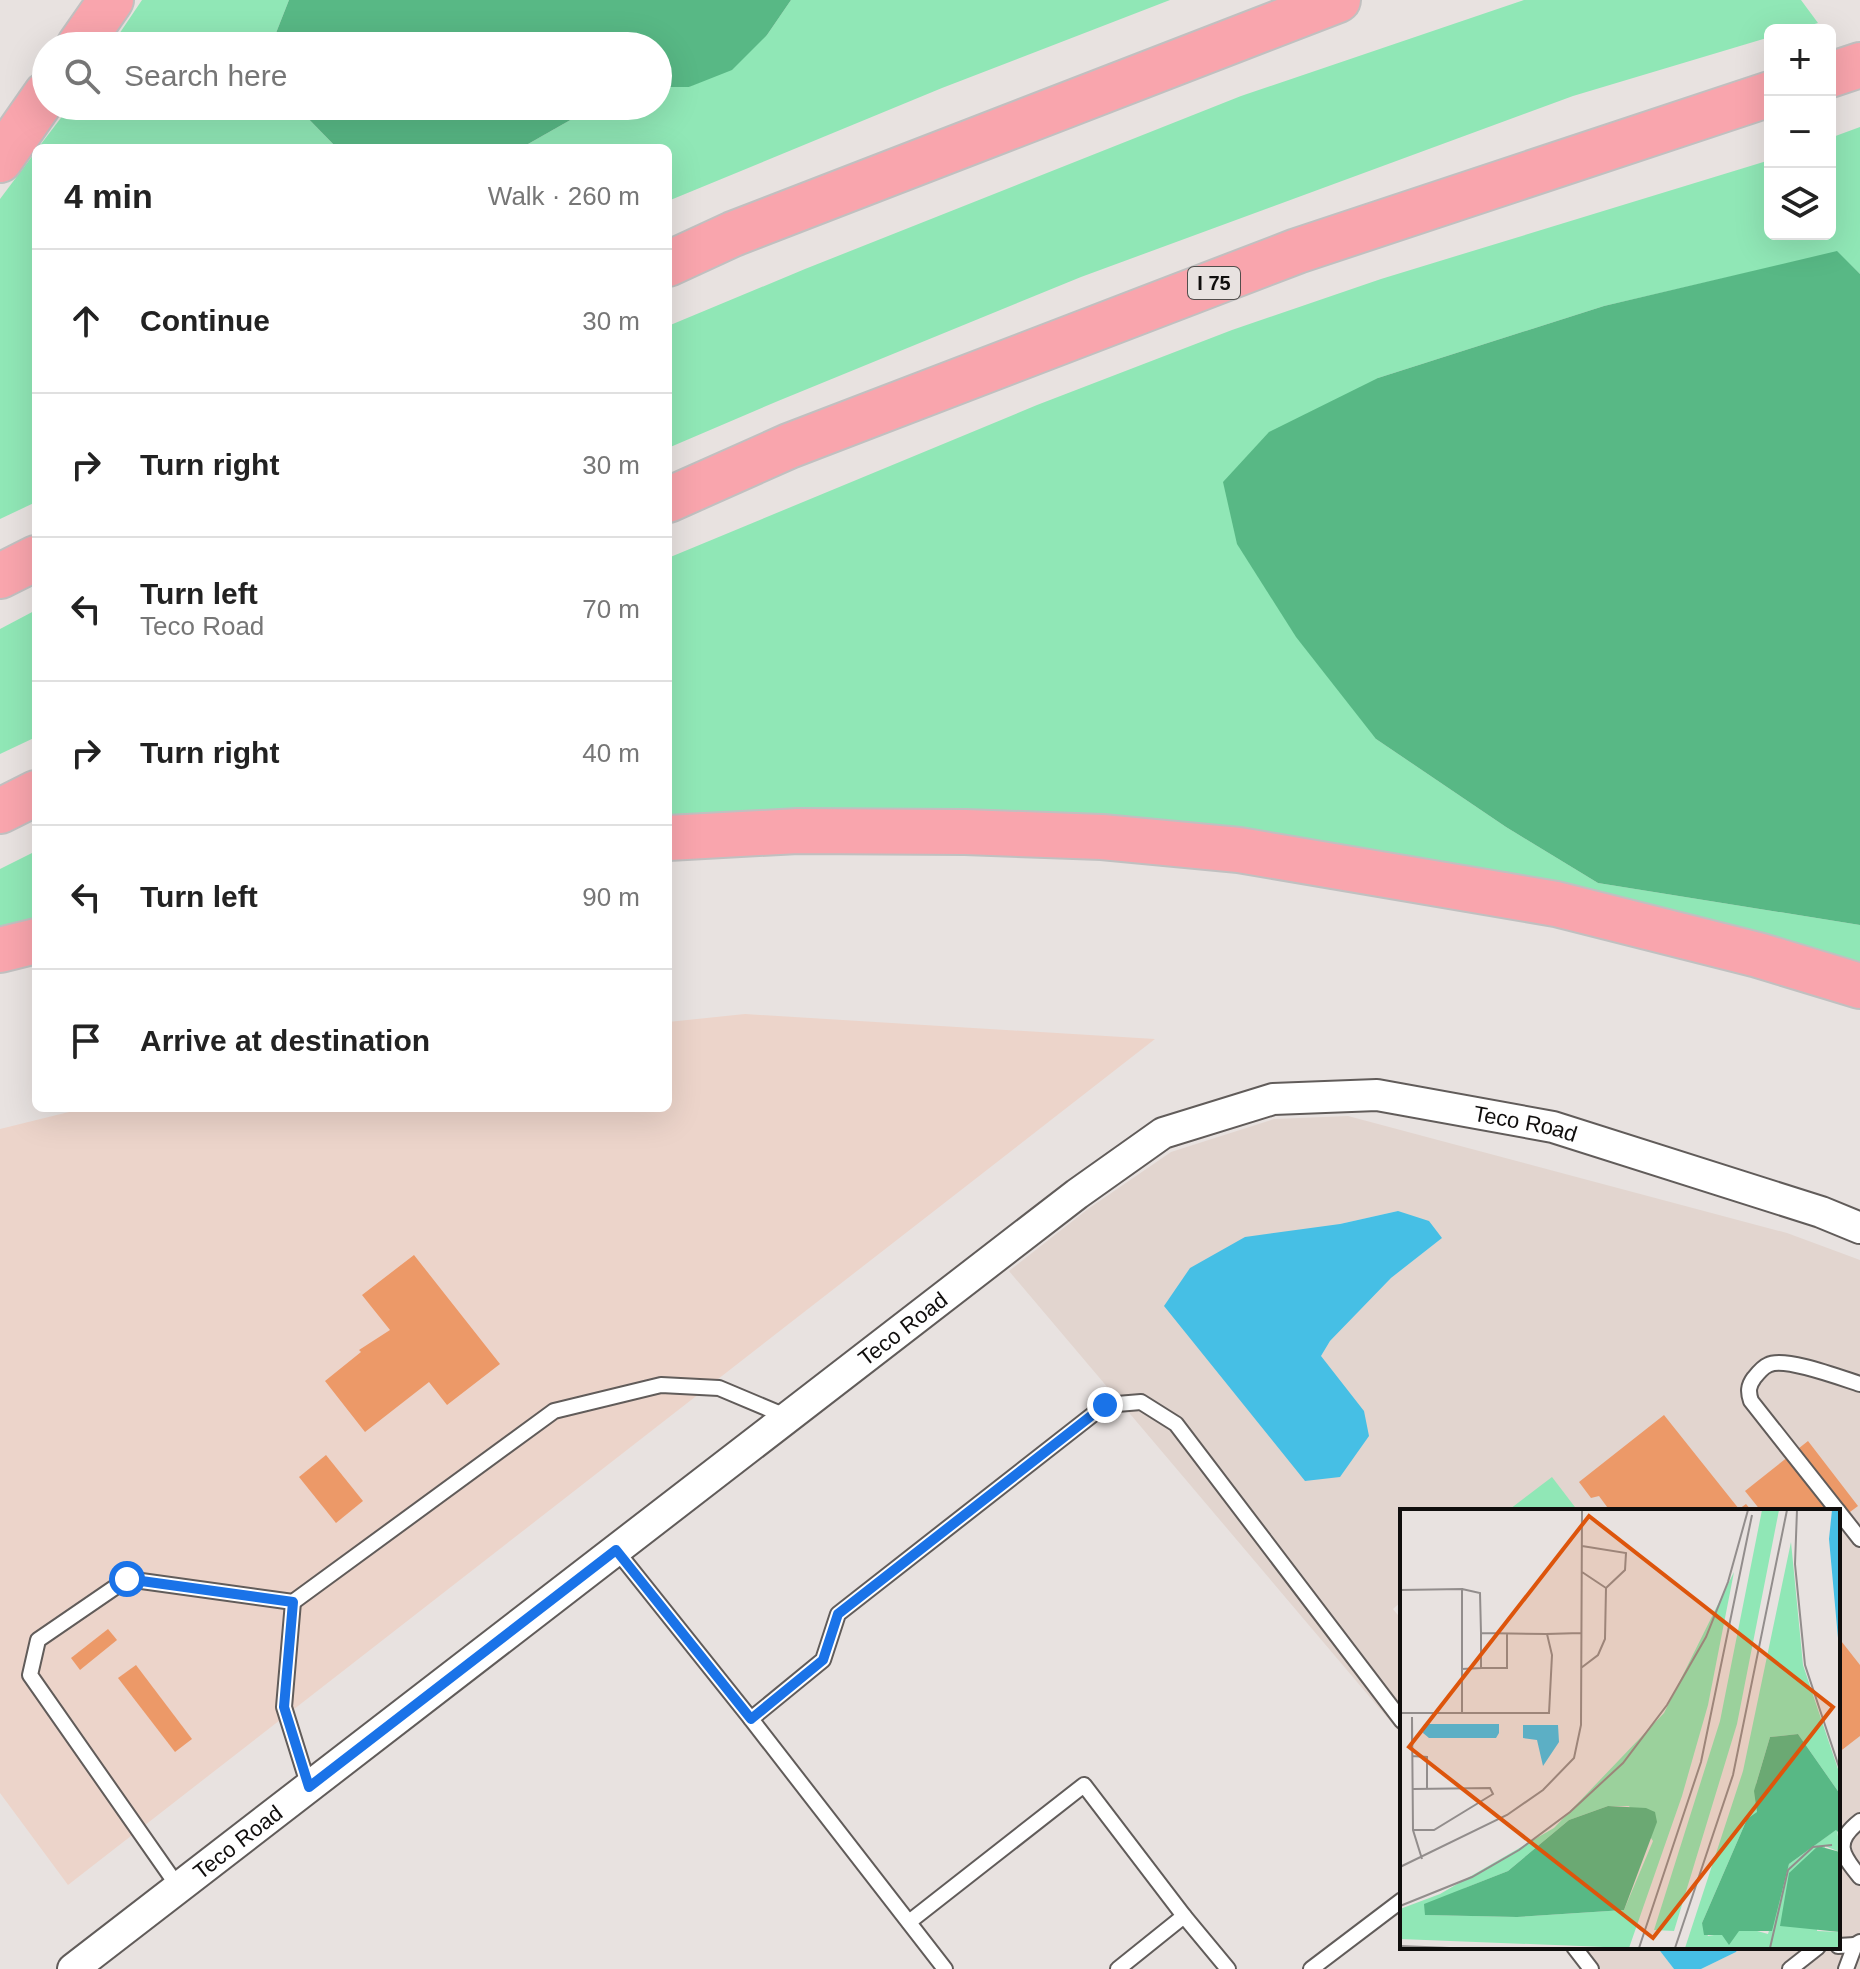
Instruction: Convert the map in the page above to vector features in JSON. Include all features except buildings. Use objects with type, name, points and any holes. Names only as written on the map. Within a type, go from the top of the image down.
[{"type":"highway","points":[[89,32],[111,0]]},
{"type":"highway","points":[[672,262],[733,234],[1338,0]]},
{"type":"highway","name":"I 75","points":[[672,498],[789,446],[1297,251],[1764,96]]},
{"type":"highway","points":[[0,160],[32,114]]},
{"type":"highway","points":[[0,576],[32,560]]},
{"type":"highway","points":[[0,811],[32,795]]},
{"type":"highway","points":[[672,838],[798,831],[965,832],[1102,837],[1239,850],[1556,904],[1758,955],[1860,986]]},
{"type":"highway","points":[[0,950],[32,942]]},
{"type":"street","name":"Teco Road","points":[[73,1969],[1077,1194],[1163,1133],[1273,1099],[1377,1095],[1553,1127],[1821,1212],[1860,1228]]},
{"type":"lane","points":[[1836,1509],[1751,1401],[1748,1392],[1750,1383],[1758,1373],[1768,1365],[1779,1362],[1860,1384]]},
{"type":"lane","points":[[179,1888],[30,1675],[38,1640],[127,1579],[293,1602],[554,1411],[661,1385],[719,1388],[788,1417]]},
{"type":"lane","points":[[751,1719],[823,1660],[838,1614],[1105,1405],[1141,1402],[1176,1424],[1400,1718]]},
{"type":"lane","points":[[1840,1514],[1860,1539]]},
{"type":"lane","points":[[616,1550],[945,1969]]},
{"type":"lane","points":[[293,1602],[284,1707],[309,1787]]},
{"type":"lane","points":[[909,1922],[1084,1785],[1228,1969]]},
{"type":"lane","points":[[1860,1821],[1843,1839],[1842,1850],[1860,1877]]},
{"type":"lane","points":[[1311,1969],[1400,1902]]},
{"type":"lane","points":[[1118,1969],[1184,1916]]},
{"type":"lane","points":[[1846,1969],[1858,1944]]},
{"type":"lane","points":[[1576,1949],[1591,1969]]},
{"type":"lane","points":[[1790,1969],[1815,1949]]},
{"type":"shaded area","points":[[745,1014],[1155,1039],[68,1885],[0,1793],[0,1129],[69,1112],[672,1112],[672,1022]]},
{"type":"shaded area","points":[[1348,1116],[1787,1233],[1860,1260],[1860,1969],[1701,1969],[1738,1949],[1840,1949],[1840,1509],[1400,1509],[1400,1603],[1393,1609],[1400,1618],[1400,1733],[1009,1271],[1088,1209],[1171,1152],[1274,1119]],"holes":[[[1398,1211],[1442,1238],[1391,1278],[1330,1341],[1321,1356],[1340,1224]]]},
{"type":"shaded area","points":[[1584,1949],[1659,1949],[1674,1969],[1600,1969]]},
{"type":"green space","points":[[142,0],[289,0],[276,32],[120,32]]},
{"type":"green space","points":[[289,0],[791,0],[767,35],[732,70],[689,87],[672,87],[672,32],[276,32]]},
{"type":"green space","points":[[791,0],[1170,0],[942,88],[672,199],[672,144],[528,144],[570,120],[672,120],[672,87],[689,87],[767,35]]},
{"type":"green space","points":[[1524,0],[1801,0],[1818,23],[1764,24],[1764,39],[1573,96],[1081,277],[672,446],[672,324],[1241,96]]},
{"type":"green space","points":[[59,120],[310,120],[333,144],[41,144]]},
{"type":"green space","points":[[310,120],[570,120],[528,144],[333,144]]},
{"type":"green space","points":[[1860,127],[1860,274],[1837,252],[1604,306],[1378,378],[1376,739],[1506,827],[1598,883],[1860,925],[1860,968],[1552,889],[672,823],[672,556],[1037,405],[1232,330],[1381,279],[1764,162],[1764,240],[1836,240],[1836,136]]},
{"type":"green space","points":[[32,156],[32,504],[0,519],[0,199]]},
{"type":"green space","points":[[1837,251],[1860,274],[1860,925],[1598,883],[1506,827],[1376,739],[1296,637],[1237,544],[1223,482],[1269,432],[1378,378],[1604,306]]},
{"type":"green space","points":[[32,612],[32,739],[0,754],[0,629]]},
{"type":"green space","points":[[32,853],[32,927],[0,935],[0,869]]},
{"type":"green space","points":[[1552,1477],[1576,1509],[1510,1509]]},
{"type":"water","points":[[1398,1211],[1429,1221],[1442,1238],[1391,1278],[1330,1341],[1321,1356],[1364,1411],[1369,1436],[1340,1477],[1305,1481],[1164,1306],[1190,1268],[1245,1237],[1340,1224]]},
{"type":"water","points":[[1659,1949],[1738,1949],[1701,1969],[1674,1969]]},
{"type":"route","points":[[127,1579],[293,1602],[284,1707],[309,1787],[616,1550],[751,1719],[823,1660],[838,1614],[1105,1405]]}]
